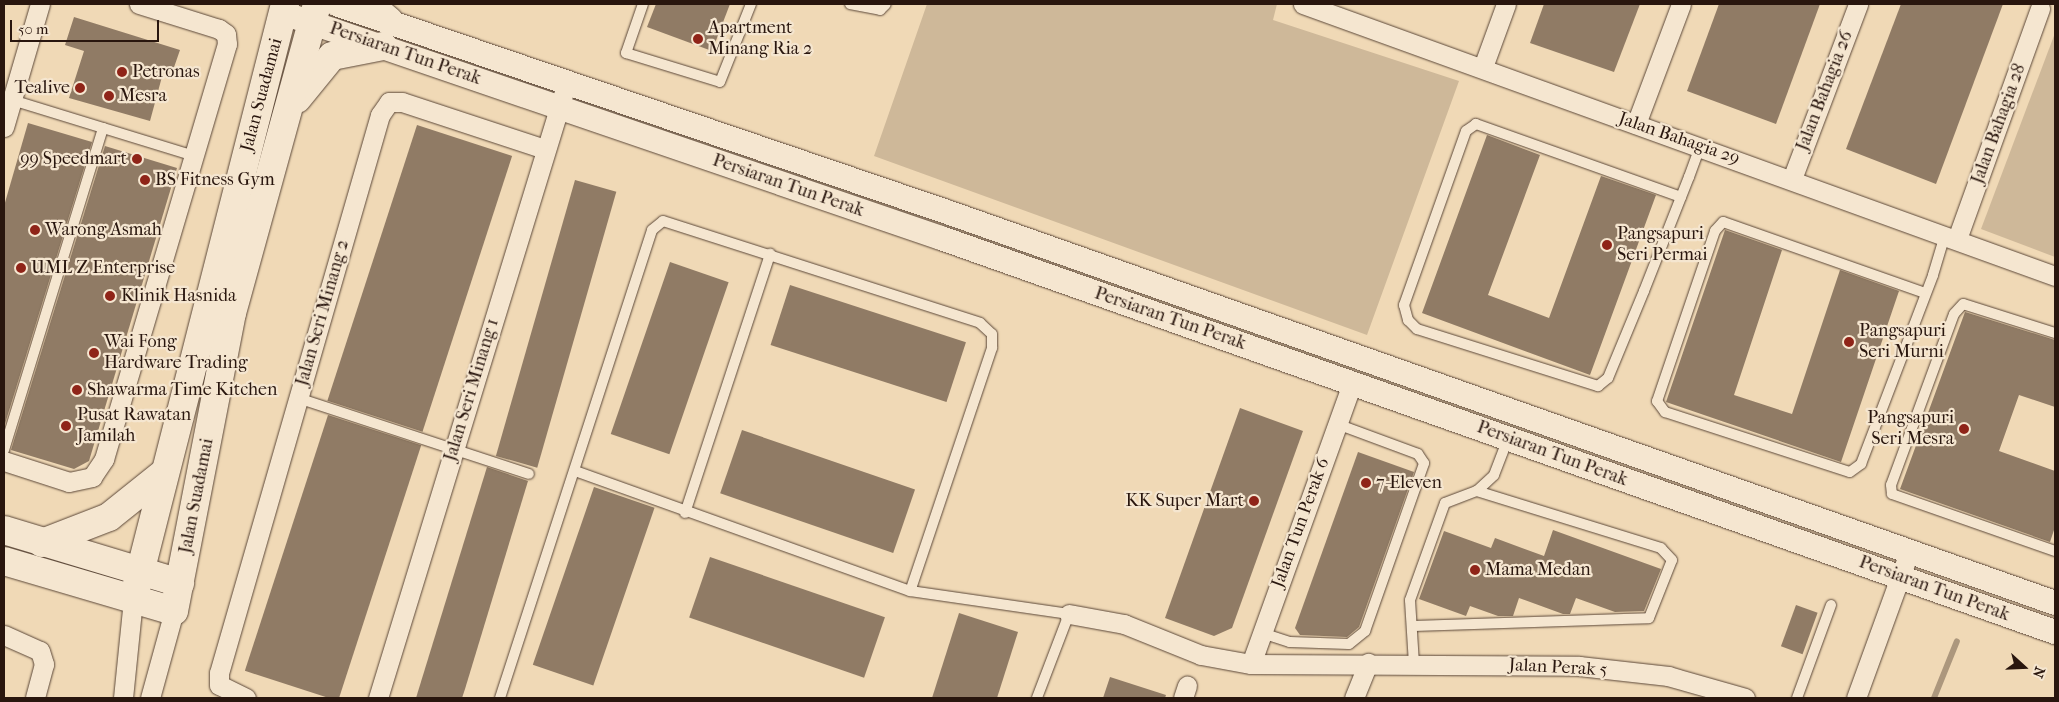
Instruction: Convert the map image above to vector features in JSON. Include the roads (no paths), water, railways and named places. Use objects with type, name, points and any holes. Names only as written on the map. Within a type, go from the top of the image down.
[{"type":"main road","name":"Jalan Suadamai","points":[[133,600],[138,573],[284,8]]},
{"type":"main road","name":"Jalan Suadamai","points":[[174,611],[232,313],[280,128],[314,13]]},
{"type":"main road","points":[[280,128],[323,62],[351,49],[380,24]]},
{"type":"main road","points":[[42,543],[109,517],[164,473]]},
{"type":"main road","points":[[4,530],[138,573],[180,584]]},
{"type":"main road","points":[[4,561],[174,611]]},
{"type":"street","points":[[4,127],[40,4]]},
{"type":"street","points":[[4,461],[69,482],[92,477],[104,459],[194,156],[226,34],[138,4]]},
{"type":"street","name":"Persiaran Tun Perak","points":[[336,4],[558,107],[1352,383],[2055,632]]},
{"type":"street","name":"Jalan Bahagia 29","points":[[1303,4],[1483,66],[1636,124],[2055,276]]},
{"type":"street","points":[[1483,66],[1506,4]]},
{"type":"street","points":[[1636,124],[1680,4]]},
{"type":"street","name":"Jalan Bahagia 26","points":[[1792,179],[1858,4]]},
{"type":"street","name":"Persiaran Tun Perak","points":[[284,8],[380,24],[567,82],[2055,603]]},
{"type":"street","name":"Jalan Bahagia 28","points":[[1951,237],[2040,9]]},
{"type":"street","name":"Jalan Seri Minang 1","points":[[378,698],[567,82]]},
{"type":"street","name":"Jalan Seri Minang 2","points":[[246,698],[219,685],[298,398],[380,115],[389,102],[402,102],[545,149]]},
{"type":"street","name":"Jalan Tun Perak 6","points":[[1251,664],[1352,383]]},
{"type":"street","points":[[1856,698],[1909,552]]},
{"type":"street","points":[[123,698],[133,600]]},
{"type":"street","points":[[150,698],[174,611]]},
{"type":"street","name":"Jalan Perak 5","points":[[1069,614],[1124,624],[1201,655],[1251,664],[1368,663],[1579,666],[1668,676],[1745,698]]},
{"type":"street","points":[[4,635],[35,647],[44,664],[35,698]]},
{"type":"street","points":[[1354,698],[1368,663]]},
{"type":"lane","points":[[644,4],[626,53],[720,82],[751,4]]},
{"type":"lane","points":[[850,4],[880,10],[886,4]]},
{"type":"lane","points":[[12,100],[194,156]]},
{"type":"lane","points":[[1681,197],[1476,124],[1466,131],[1404,305],[1408,320],[1417,329],[1598,386],[1608,378],[1681,197],[1700,146]]},
{"type":"lane","points":[[4,450],[104,128]]},
{"type":"lane","points":[[500,698],[652,230],[663,221],[680,224],[980,323],[992,334],[986,366],[910,590]]},
{"type":"lane","points":[[1926,293],[1723,222],[1715,232],[1658,401],[1665,412],[1850,472],[1861,464],[1926,293],[1951,237]]},
{"type":"lane","points":[[685,513],[770,254]]},
{"type":"lane","points":[[2055,333],[1962,304],[1954,314],[1891,486],[1892,494],[2055,551]]},
{"type":"lane","points":[[298,398],[529,474]]},
{"type":"lane","points":[[1262,633],[1290,642],[1350,644],[1365,631],[1424,464],[1418,454],[1337,424]]},
{"type":"lane","points":[[1414,664],[1414,626],[1410,600],[1445,504],[1477,491],[1494,475],[1508,438]]},
{"type":"lane","points":[[575,471],[685,513],[910,590],[1069,614],[1037,698]]},
{"type":"lane","points":[[1414,626],[1649,618],[1672,560],[1661,548],[1477,491]]},
{"type":"lane","points":[[1797,698],[1831,606]]},
{"type":"waterway","points":[[1934,698],[1957,641]]},
{"type":"place","name":"Apartment Minang Ria 2","points":[[698,39]]},
{"type":"place","name":"Petronas","points":[[122,72]]},
{"type":"place","name":"Tealive","points":[[80,88]]},
{"type":"place","name":"Mesra","points":[[109,96]]},
{"type":"place","name":"99 Speedmart","points":[[137,159]]},
{"type":"place","name":"BS Fitness Gym","points":[[145,180]]},
{"type":"place","name":"Warong Asmah","points":[[35,230]]},
{"type":"place","name":"Pangsapuri Seri Permai","points":[[1607,245]]},
{"type":"place","name":"UML Z Enterprise","points":[[21,268]]},
{"type":"place","name":"Klinik Hasnida","points":[[110,296]]},
{"type":"place","name":"Pangsapuri Seri Murni","points":[[1849,342]]},
{"type":"place","name":"Wai Fong Hardware Trading","points":[[94,353]]},
{"type":"place","name":"Shawarma Time Kitchen","points":[[77,390]]},
{"type":"place","name":"Pusat Rawatan Jamilah","points":[[66,426]]},
{"type":"place","name":"Pangsapuri Seri Mesra","points":[[1964,429]]},
{"type":"place","name":"7-Eleven","points":[[1366,483]]},
{"type":"place","name":"KK Super Mart","points":[[1254,501]]},
{"type":"place","name":"Mama Medan","points":[[1475,570]]}]
